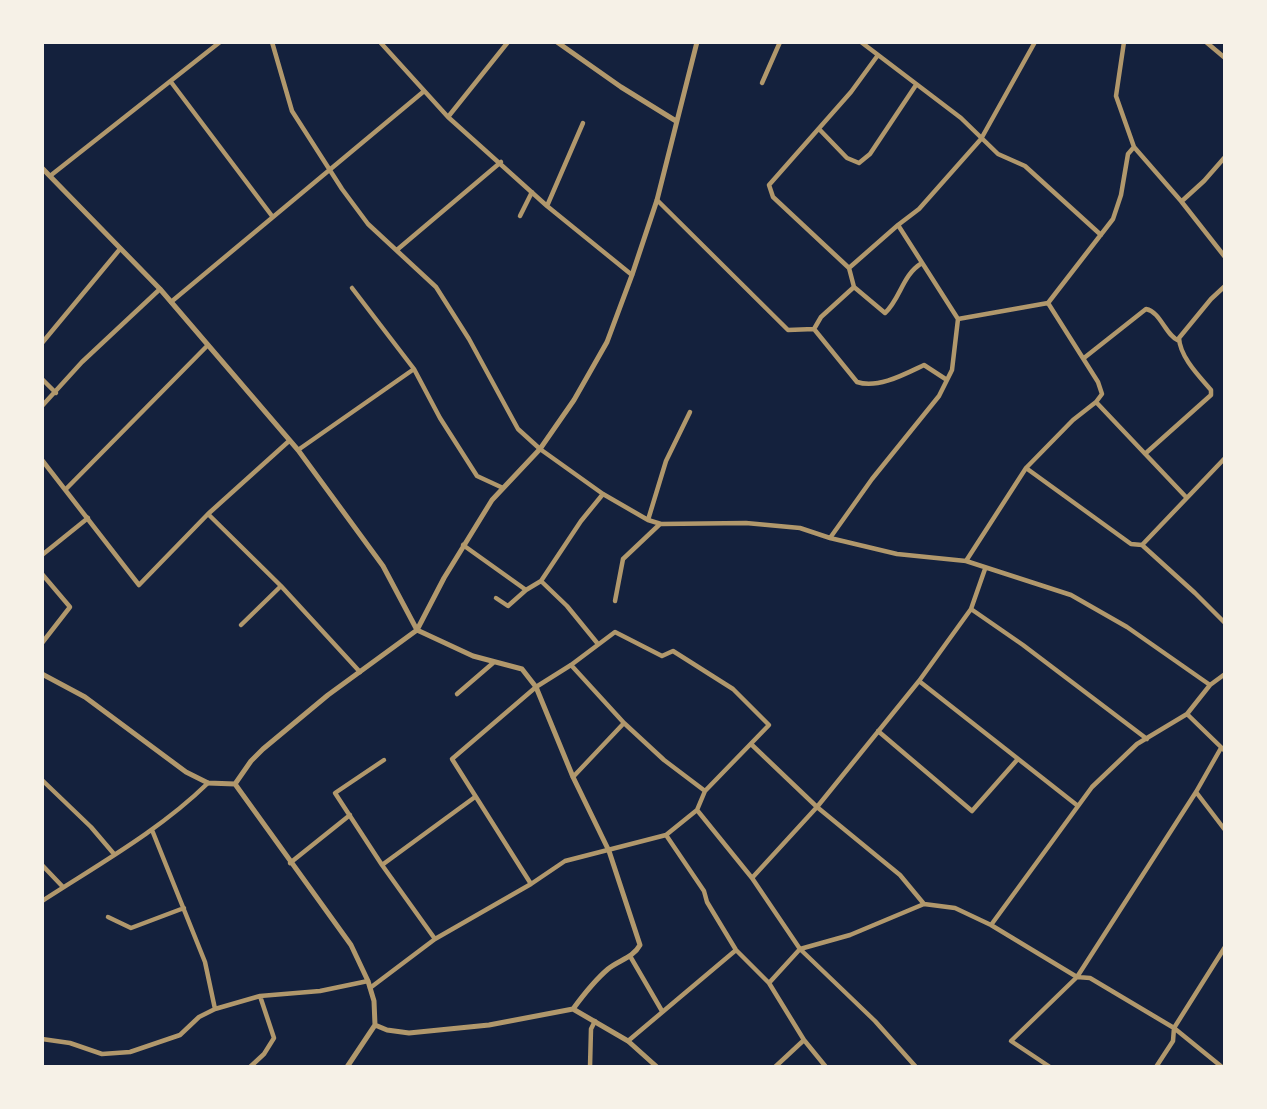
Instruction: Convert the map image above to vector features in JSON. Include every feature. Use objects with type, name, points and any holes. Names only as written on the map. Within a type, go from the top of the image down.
[{"type":"street","points":[[50,176],[220,42]]},
{"type":"street","points":[[272,42],[278,55],[292,111],[342,189],[368,224],[398,248],[436,287],[469,339],[518,429],[540,449],[603,494],[648,520],[661,524],[746,523],[800,528],[897,554],[966,561],[1071,595],[1127,627],[1210,685]]},
{"type":"street","points":[[380,42],[447,117],[547,206],[632,275]]},
{"type":"street","points":[[447,117],[509,42]]},
{"type":"street","points":[[557,42],[676,121]]},
{"type":"street","points":[[235,784],[251,761],[328,695],[417,630],[463,545],[492,500],[540,449],[574,400],[607,342],[632,275],[657,200],[697,42]]},
{"type":"street","points":[[762,83],[780,42]]},
{"type":"street","points":[[861,42],[961,118],[998,154],[1025,166],[1101,235]]},
{"type":"street","points":[[849,268],[919,209],[981,139],[1035,42]]},
{"type":"street","points":[[1124,42],[1116,96],[1134,147],[1225,257]]},
{"type":"street","points":[[1206,42],[1225,58]]},
{"type":"street","points":[[878,55],[851,92],[769,184],[773,197],[849,268],[854,287],[885,313],[895,304],[911,270],[922,263]]},
{"type":"street","points":[[171,82],[272,216]]},
{"type":"street","points":[[819,129],[847,158],[859,163],[870,154],[916,85]]},
{"type":"street","points":[[171,302],[423,92]]},
{"type":"street","points":[[547,206],[583,123]]},
{"type":"street","points":[[958,319],[1048,303],[1113,219],[1121,195],[1128,154],[1134,147]]},
{"type":"street","points":[[1181,201],[1205,181],[1225,157]]},
{"type":"street","points":[[398,248],[500,162]]},
{"type":"street","points":[[42,168],[160,289],[298,450],[383,566],[417,630],[473,656],[522,669],[536,687],[573,777],[609,851],[640,945],[636,953],[611,967],[589,988],[573,1009]]},
{"type":"street","points":[[520,216],[532,192]]},
{"type":"street","points":[[657,200],[788,330],[814,329]]},
{"type":"street","points":[[830,538],[872,479],[939,396],[952,370],[958,319],[898,225]]},
{"type":"street","points":[[42,343],[120,249]]},
{"type":"street","points":[[1146,453],[1211,395],[1211,390],[1186,358],[1179,341],[1180,336],[1205,305],[1225,286]]},
{"type":"street","points":[[814,329],[821,317],[854,287]]},
{"type":"street","points":[[352,288],[414,369],[440,418],[477,476],[503,488]]},
{"type":"street","points":[[42,406],[82,362],[160,289]]},
{"type":"street","points":[[966,561],[1026,468],[1073,420],[1097,402],[1102,394],[1084,358],[1048,303]]},
{"type":"street","points":[[1084,358],[1146,309],[1153,311],[1173,339],[1179,341]]},
{"type":"street","points":[[814,329],[857,382],[865,384],[897,377],[924,365],[947,380]]},
{"type":"street","points":[[66,489],[207,346]]},
{"type":"street","points":[[298,450],[414,369]]},
{"type":"street","points":[[42,379],[56,393]]},
{"type":"street","points":[[1097,402],[1186,497]]},
{"type":"street","points":[[648,520],[666,461],[690,412]]},
{"type":"street","points":[[42,460],[139,585],[208,514],[289,441]]},
{"type":"street","points":[[1142,545],[1225,458]]},
{"type":"street","points":[[1026,468],[1131,544],[1142,545],[1225,624]]},
{"type":"street","points":[[496,598],[508,606],[541,581],[581,521],[603,494]]},
{"type":"street","points":[[208,514],[281,586],[360,672]]},
{"type":"street","points":[[42,555],[88,517]]},
{"type":"street","points":[[615,601],[623,559],[661,524]]},
{"type":"street","points":[[463,545],[526,590]]},
{"type":"street","points":[[752,878],[817,807],[919,681],[971,609],[985,569]]},
{"type":"street","points":[[42,574],[70,607],[42,643]]},
{"type":"street","points":[[541,581],[567,606],[598,645]]},
{"type":"street","points":[[241,625],[281,586]]},
{"type":"street","points":[[971,609],[1147,739]]},
{"type":"street","points":[[370,988],[435,939],[531,884],[565,861],[666,835],[697,810],[705,791],[769,725],[733,689],[673,651],[662,656],[615,632],[536,687],[452,759],[531,884]]},
{"type":"street","points":[[457,694],[493,663]]},
{"type":"street","points":[[571,665],[624,723],[664,760],[705,791]]},
{"type":"street","points":[[42,674],[85,697],[186,772],[208,783],[235,784]]},
{"type":"street","points":[[991,925],[1092,787],[1137,744],[1187,714],[1210,685],[1225,674]]},
{"type":"street","points":[[919,681],[1078,806]]},
{"type":"street","points":[[1050,1067],[1011,1041],[1077,977],[1223,750],[1187,714]]},
{"type":"street","points":[[573,777],[624,723]]},
{"type":"street","points":[[878,731],[972,811],[1017,760]]},
{"type":"street","points":[[752,744],[817,807],[900,875],[924,904]]},
{"type":"street","points":[[384,760],[335,793],[435,939]]},
{"type":"street","points":[[42,780],[91,827],[114,854]]},
{"type":"street","points":[[42,901],[152,830],[208,783]]},
{"type":"street","points":[[235,784],[351,945],[368,981],[375,1025],[347,1067]]},
{"type":"street","points":[[1196,792],[1225,830]]},
{"type":"street","points":[[382,865],[475,797]]},
{"type":"street","points":[[697,810],[752,878],[800,949],[876,1021],[916,1067]]},
{"type":"street","points":[[290,863],[350,816]]},
{"type":"street","points":[[152,830],[205,962],[215,1009]]},
{"type":"street","points":[[666,835],[704,891],[707,902],[736,950],[769,983],[804,1040],[826,1067]]},
{"type":"street","points":[[42,864],[62,887]]},
{"type":"street","points":[[769,983],[800,949],[850,935],[924,904],[955,908],[991,925],[1077,977],[1090,978],[1174,1028],[1222,1067]]},
{"type":"street","points":[[108,917],[131,928],[184,908]]},
{"type":"street","points":[[1156,1067],[1173,1041],[1174,1028],[1225,947]]},
{"type":"street","points":[[628,1041],[736,950]]},
{"type":"street","points":[[630,956],[662,1011]]},
{"type":"street","points":[[42,1039],[70,1043],[102,1054],[130,1052],[180,1035],[199,1017],[215,1009],[260,996],[320,991],[368,981]]},
{"type":"street","points":[[250,1067],[264,1054],[274,1038],[260,996]]},
{"type":"street","points":[[375,1025],[387,1031],[409,1033],[489,1025],[573,1009],[628,1041],[657,1067]]},
{"type":"street","points":[[590,1067],[591,1029],[594,1021]]},
{"type":"street","points":[[775,1067],[804,1040]]}]
